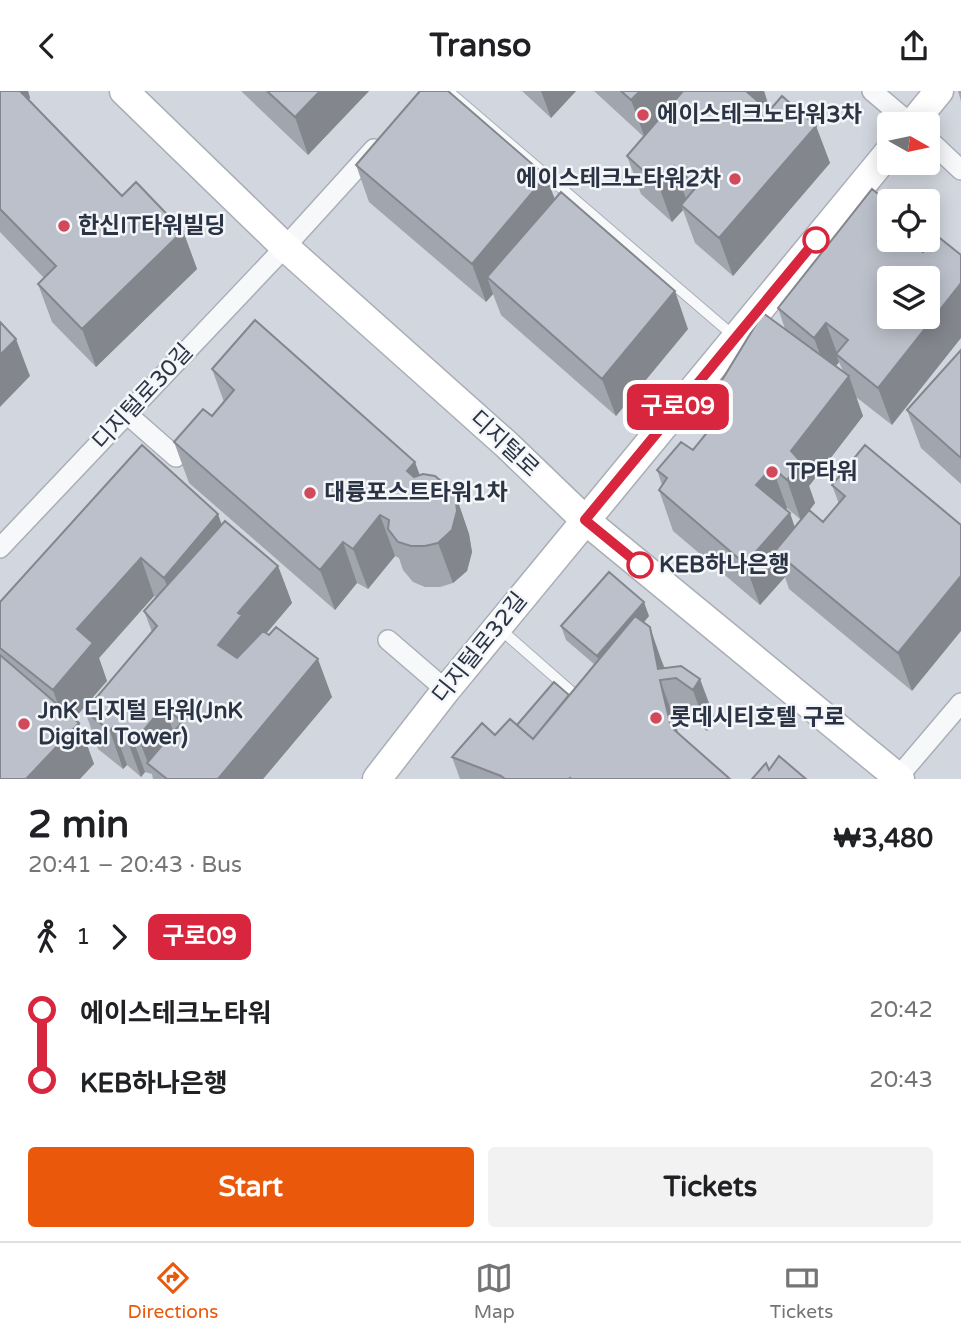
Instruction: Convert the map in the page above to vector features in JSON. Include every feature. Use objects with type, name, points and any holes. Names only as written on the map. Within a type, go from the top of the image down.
[{"type":"main road","name":"디지털로","points":[[124,91],[285,247],[508,445],[585,520],[898,778]]},
{"type":"main road","points":[[921,112],[939,91]]},
{"type":"main road","name":"디지털로32길","points":[[377,779],[446,689],[877,166]]},
{"type":"street","points":[[872,91],[897,112]]},
{"type":"street","name":"디지털로30길","points":[[0,548],[285,247],[388,133]]},
{"type":"street","points":[[940,150],[961,170]]},
{"type":"street","points":[[127,414],[176,457]]},
{"type":"street","points":[[388,639],[446,689]]},
{"type":"street","points":[[898,778],[961,703]]},
{"type":"lane","points":[[448,91],[735,337]]},
{"type":"lane","points":[[497,627],[592,709]]},
{"type":"shaded area","points":[[0,91],[961,91],[961,779],[0,779]]},
{"type":"building","name":"한신IT타워빌딩","points":[[0,91],[20,91],[122,196],[136,182],[183,231],[82,329],[38,284],[56,266],[0,209]]},
{"type":"building","points":[[267,91],[320,91],[295,117]]},
{"type":"building","points":[[420,91],[448,91],[546,176],[472,264],[356,165]]},
{"type":"building","points":[[621,91],[640,91],[631,100]]},
{"type":"building","points":[[683,91],[746,91],[769,111],[782,96],[816,126],[719,238],[681,205],[697,186],[674,166],[658,184],[627,156]]},
{"type":"building","points":[[872,189],[877,193],[877,252],[940,252],[940,238],[961,255],[961,283],[940,310],[940,266],[877,266],[877,329],[925,329],[878,388],[836,354],[848,340],[826,323],[814,338],[778,308]]},
{"type":"building","points":[[561,192],[675,291],[602,379],[487,277]]},
{"type":"building","points":[[763,313],[849,376],[791,451],[801,462],[787,480],[772,467],[756,485],[790,513],[745,564],[659,490],[667,478],[657,470],[681,442],[693,450],[718,419],[700,401],[722,380]]},
{"type":"building","name":"대륭포스트타워1차","points":[[255,320],[415,462],[407,471],[414,477],[423,474],[435,476],[455,493],[457,511],[452,530],[438,543],[411,546],[398,542],[388,529],[389,520],[380,515],[353,549],[343,542],[320,570],[174,442],[203,409],[212,416],[234,390],[212,369]]},
{"type":"building","points":[[0,322],[16,339],[0,355]]},
{"type":"building","points":[[961,350],[961,458],[907,410]]},
{"type":"building","points":[[142,445],[218,514],[164,578],[141,558],[77,629],[93,643],[53,690],[0,648],[0,602]]},
{"type":"building","points":[[865,445],[961,525],[961,576],[898,653],[775,551],[809,510],[823,522],[845,496],[832,485]]},
{"type":"building","points":[[225,521],[278,566],[238,613],[242,615],[218,645],[237,658],[263,631],[269,635],[276,627],[318,659],[218,779],[167,779],[147,763],[182,722],[164,706],[138,737],[131,734],[127,740],[113,727],[110,731],[85,711],[157,626],[144,611]]},
{"type":"building","points":[[609,572],[644,602],[597,656],[561,626]]},
{"type":"building","points":[[635,616],[650,627],[658,669],[681,666],[700,679],[693,690],[676,678],[660,680],[671,727],[730,779],[505,779],[452,757],[482,723],[495,735],[510,719],[533,739]]},
{"type":"building","name":"JnK 디지털 타워(JnK Digital Tower)","points":[[0,655],[79,723],[26,779],[0,779]]},
{"type":"building","points":[[554,682],[569,695],[533,739],[517,725]]},
{"type":"building","points":[[779,756],[806,779],[752,779],[766,763],[769,770]]},
{"type":"bus line","name":"구로09","points":[[640,565],[585,520],[816,240]]},
{"type":"place","name":"에이스테크노타워3차","points":[[643,115]]},
{"type":"place","name":"에이스테크노타워2차","points":[[735,179]]},
{"type":"place","name":"한신IT타워빌딩","points":[[64,226]]},
{"type":"place","name":"TP타워","points":[[772,472]]},
{"type":"place","name":"대륭포스트타워1차","points":[[310,493]]},
{"type":"place","name":"KEB하나은행","points":[[640,565]]},
{"type":"place","name":"롯데시티호텔 구로","points":[[656,718]]},
{"type":"place","name":"JnK 디지털 타워(JnK Digital Tower)","points":[[24,724]]}]
